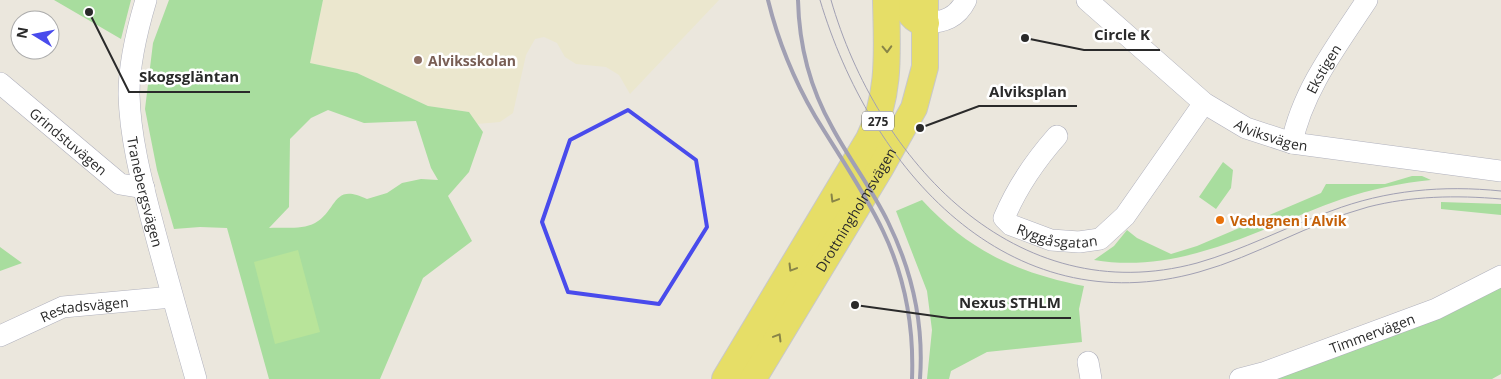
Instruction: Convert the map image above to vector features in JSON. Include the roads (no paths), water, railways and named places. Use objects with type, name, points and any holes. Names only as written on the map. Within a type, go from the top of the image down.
[{"type":"main road","name":"Drottningholmsvägen","points":[[725,379],[869,139],[879,118],[887,70],[886,0]]},
{"type":"main road","points":[[904,0],[908,12],[914,18],[926,11]]},
{"type":"main road","name":"Drottningholmsvägen","points":[[753,379],[881,168],[914,108],[926,68],[926,11]]},
{"type":"street","name":"Tranebergsvägen","points":[[146,0],[137,29],[129,93],[132,133],[172,297],[196,379]]},
{"type":"street","name":"Alviksvägen","points":[[1086,0],[1204,103],[1246,128],[1292,144],[1501,170]]},
{"type":"street","name":"Ekstigen","points":[[1292,144],[1306,102],[1336,46],[1367,0]]},
{"type":"street","points":[[926,11],[949,19],[966,2]]},
{"type":"street","name":"Grindstuvägen","points":[[0,83],[120,184],[144,188]]},
{"type":"street","name":"Ryggåsgatan","points":[[1057,136],[1029,170],[1016,190],[1004,218],[1011,225],[1051,240],[1079,242],[1100,238],[1125,216],[1204,103]]},
{"type":"street","name":"Timmervägen","points":[[1240,379],[1263,373],[1436,309],[1501,276]]},
{"type":"street","name":"Restadsvägen","points":[[0,336],[63,307],[172,297]]},
{"type":"tram line","points":[[820,0],[843,62],[873,121],[911,174],[956,219],[1008,254],[1066,276],[1130,283],[1199,272],[1242,257],[1346,214],[1384,203],[1434,197],[1501,199]]},
{"type":"tram line","points":[[831,0],[852,59],[882,115],[919,166],[963,210],[1013,244],[1070,265],[1131,272],[1197,263],[1231,252],[1331,211],[1373,198],[1436,189],[1501,191]]},
{"type":"railway","points":[[768,0],[787,60],[800,88],[868,202],[891,248],[910,322],[912,379]]},
{"type":"railway","points":[[798,0],[803,49],[812,81],[824,112],[882,210],[904,259],[915,298],[918,318],[921,358],[920,379]]},
{"type":"place","name":"Skogsgläntan","points":[[89,12]]},
{"type":"place","name":"Circle K","points":[[1025,38]]},
{"type":"place","name":"Alviksskolan","points":[[418,60]]},
{"type":"place","name":"Alviksplan","points":[[920,128]]},
{"type":"place","name":"Vedugnen i Alvik","points":[[1220,220]]},
{"type":"place","name":"Nexus STHLM","points":[[855,305]]}]
